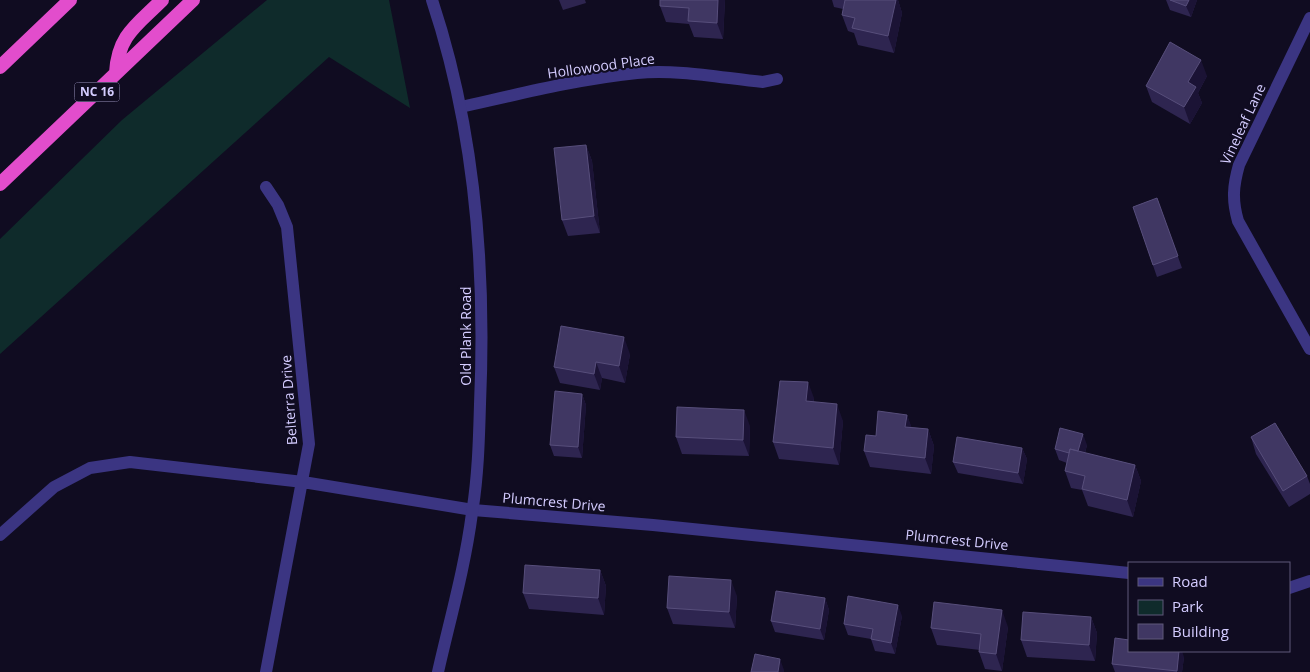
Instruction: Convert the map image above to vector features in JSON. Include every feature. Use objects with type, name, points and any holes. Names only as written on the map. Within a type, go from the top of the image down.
[{"type":"highway","points":[[0,68],[70,0]]},
{"type":"highway","points":[[116,73],[117,56],[124,37],[162,0]]},
{"type":"highway","name":"NC 16","points":[[0,184],[193,0]]},
{"type":"street","name":"Old Plank Road","points":[[432,0],[461,107],[470,168],[482,285],[481,396],[473,510],[438,672]]},
{"type":"street","name":"Vineleaf Lane","points":[[1310,18],[1239,165],[1233,186],[1232,204],[1238,221],[1310,350]]},
{"type":"street","name":"Hollowood Place","points":[[461,107],[572,83],[638,73],[664,72],[763,82],[777,79]]},
{"type":"street","name":"Belterra Drive","points":[[266,187],[278,205],[287,227],[309,444],[266,672]]},
{"type":"street","name":"Plumcrest Drive","points":[[0,535],[54,487],[90,468],[130,462],[303,482],[473,510],[662,526],[1128,573]]},
{"type":"street","points":[[1290,588],[1310,581]]},
{"type":"green space","points":[[267,0],[389,0],[410,108],[329,57],[0,354],[0,239],[122,120]]},
{"type":"building","points":[[660,0],[718,0],[717,23],[688,21],[689,8],[660,6]]},
{"type":"building","points":[[845,0],[896,0],[888,36],[852,28],[855,18],[842,15]]},
{"type":"building","points":[[1170,0],[1189,0],[1186,6]]},
{"type":"building","points":[[1170,42],[1201,60],[1188,82],[1196,87],[1184,107],[1146,86]]},
{"type":"building","points":[[586,145],[594,216],[562,220],[554,148]]},
{"type":"building","points":[[1157,198],[1178,256],[1153,265],[1133,207]]},
{"type":"building","points":[[561,326],[624,337],[619,366],[596,362],[594,374],[554,367]]},
{"type":"building","points":[[780,381],[808,382],[806,401],[837,404],[833,448],[773,442]]},
{"type":"building","points":[[555,391],[582,394],[578,447],[550,445]]},
{"type":"building","points":[[677,407],[744,410],[743,440],[676,437]]},
{"type":"building","points":[[878,411],[907,415],[905,427],[928,429],[925,458],[864,451],[866,435],[876,436]]},
{"type":"building","points":[[1275,423],[1307,476],[1283,491],[1251,437]]},
{"type":"building","points":[[1060,428],[1083,434],[1078,451],[1070,449],[1069,453],[1055,449]]},
{"type":"building","points":[[957,437],[1022,448],[1018,473],[953,462]]},
{"type":"building","points":[[1070,449],[1135,465],[1127,500],[1082,489],[1085,476],[1065,471]]},
{"type":"building","points":[[525,565],[600,570],[598,598],[523,593]]},
{"type":"building","points":[[669,576],[731,580],[729,612],[667,608]]},
{"type":"building","points":[[776,591],[825,598],[820,629],[771,621]]},
{"type":"building","points":[[848,596],[898,605],[891,643],[871,639],[873,629],[844,624]]},
{"type":"building","points":[[934,602],[1002,610],[996,654],[979,652],[981,634],[931,628]]},
{"type":"building","points":[[1023,612],[1091,617],[1089,645],[1021,640]]},
{"type":"building","points":[[1115,638],[1128,640],[1128,652],[1179,652],[1177,671],[1112,664]]},
{"type":"building","points":[[755,654],[780,659],[778,672],[751,672]]}]
